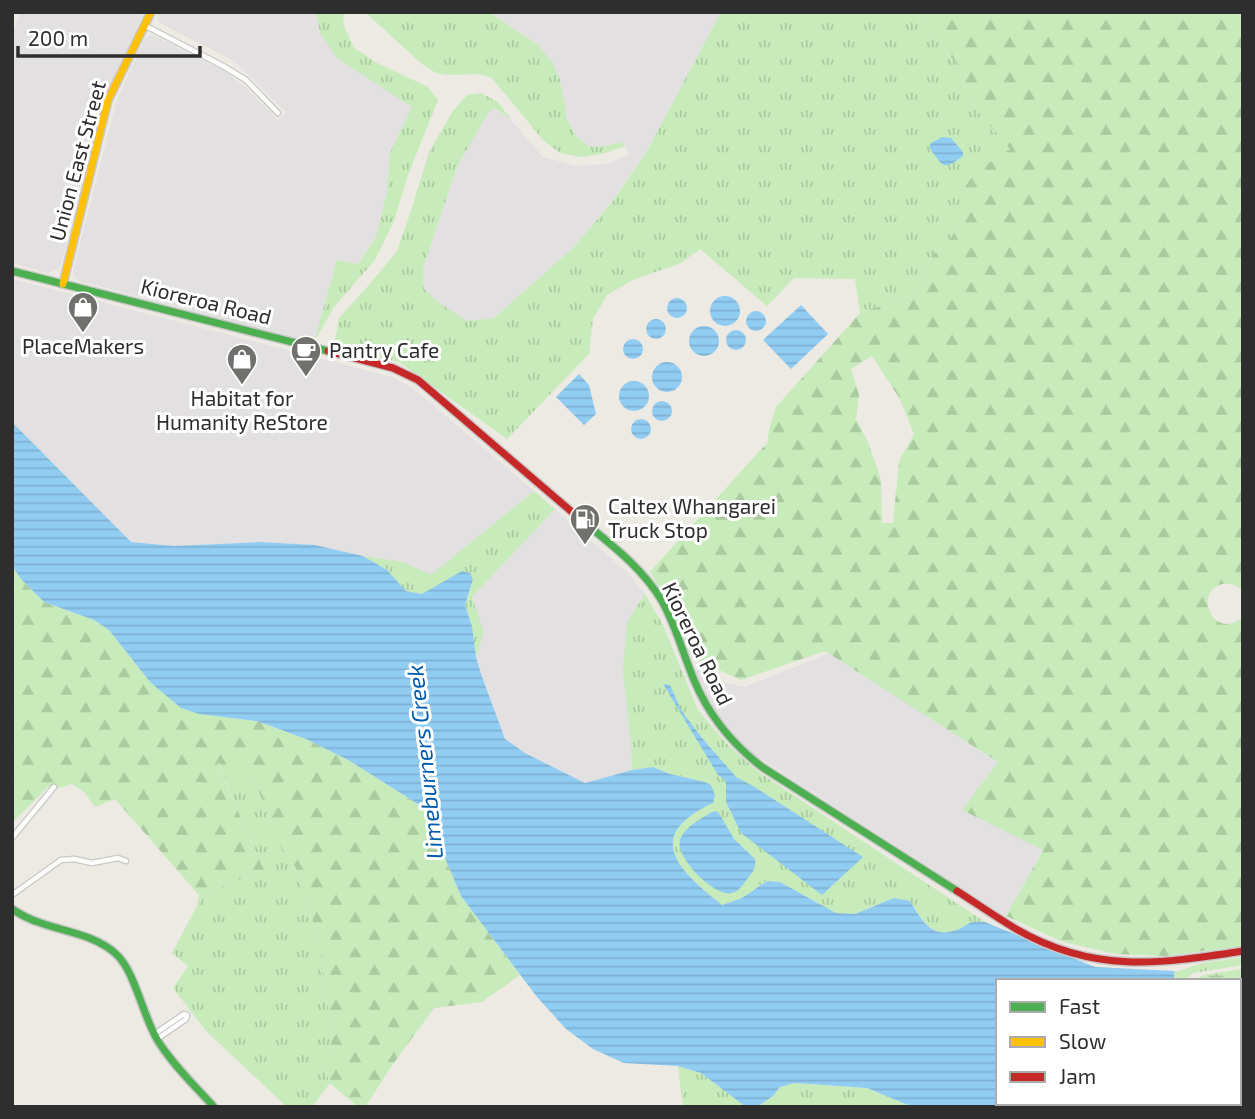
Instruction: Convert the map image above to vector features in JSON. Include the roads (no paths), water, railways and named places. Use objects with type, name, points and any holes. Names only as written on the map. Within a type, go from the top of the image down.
[{"type":"main road","name":"Union East Street","points":[[63,284],[108,100],[151,12]]},
{"type":"main road","name":"Kioreroa Road","points":[[12,271],[406,373],[418,380],[635,566],[665,607],[698,690],[722,731],[743,752],[774,774],[1017,929],[1044,943],[1074,954],[1116,962],[1163,962],[1243,951]]},
{"type":"main road","points":[[12,909],[25,918],[103,944],[118,954],[156,1037],[214,1107]]},
{"type":"street","points":[[144,25],[246,80],[278,113]]},
{"type":"street","points":[[12,838],[54,787]]},
{"type":"street","points":[[12,895],[61,860],[92,863],[118,858],[126,861]]},
{"type":"street","points":[[184,1014],[187,1015],[186,1019],[156,1037],[184,1014]]},
{"type":"water","points":[[942,137],[951,138],[963,152],[963,156],[951,164],[943,165],[929,147]]},
{"type":"water","points":[[725,296],[731,297],[739,305],[739,317],[731,325],[725,326],[719,325],[711,317],[710,311],[711,305],[719,297]]},
{"type":"water","points":[[673,298],[681,298],[687,308],[681,318],[673,318],[667,312],[667,304]]},
{"type":"water","points":[[801,305],[828,334],[791,369],[763,340]]},
{"type":"water","points":[[752,311],[760,311],[766,321],[760,331],[752,331],[746,325],[746,317]]},
{"type":"water","points":[[652,319],[660,319],[666,329],[660,339],[652,339],[646,333],[646,325]]},
{"type":"water","points":[[704,326],[710,327],[718,335],[718,347],[710,355],[704,356],[698,355],[690,347],[689,341],[690,335],[698,327]]},
{"type":"water","points":[[732,330],[740,330],[746,340],[740,350],[732,350],[726,344],[726,336]]},
{"type":"water","points":[[633,339],[640,342],[643,349],[640,356],[633,359],[626,356],[623,349],[626,342]]},
{"type":"water","points":[[667,362],[673,363],[681,371],[681,383],[673,391],[667,392],[661,391],[653,383],[652,377],[653,371],[661,363]]},
{"type":"water","points":[[579,374],[589,385],[596,414],[584,425],[556,397]]},
{"type":"water","points":[[634,381],[640,382],[648,390],[648,402],[640,410],[634,411],[628,410],[620,402],[619,396],[620,390],[628,382]]},
{"type":"water","points":[[662,401],[669,404],[672,411],[669,418],[662,421],[655,418],[652,411],[655,404]]},
{"type":"water","points":[[641,419],[648,422],[651,429],[648,436],[641,439],[634,436],[631,429],[634,422]]},
{"type":"water","name":"Limeburners Creek","points":[[12,422],[131,542],[174,546],[261,542],[315,545],[363,556],[387,570],[406,591],[422,594],[462,571],[470,573],[473,579],[465,605],[481,674],[505,739],[525,753],[585,783],[653,767],[711,785],[715,795],[713,803],[691,815],[678,828],[673,841],[674,853],[692,879],[722,905],[742,898],[767,881],[780,882],[836,913],[855,914],[894,898],[910,901],[927,925],[938,932],[953,931],[970,923],[985,922],[1095,967],[1174,971],[1174,979],[996,979],[996,1105],[1134,1105],[913,1107],[867,1088],[795,1083],[780,1087],[773,1096],[757,1107],[746,1107],[701,1073],[678,1066],[624,1063],[593,1049],[566,1029],[537,997],[461,896],[424,808],[350,761],[306,739],[257,721],[199,714],[181,708],[150,682],[109,630],[94,620],[44,602],[20,578],[12,565]]},
{"type":"water","points":[[663,684],[670,685],[681,710],[736,777],[863,857],[822,895],[741,833],[726,802],[724,779],[718,775]]},
{"type":"water","points":[[716,811],[734,839],[755,859],[751,874],[739,889],[732,893],[725,893],[707,883],[690,866],[680,848],[680,840],[689,827]]},
{"type":"place","name":"PlaceMakers","points":[[83,334]]},
{"type":"place","name":"Pantry Cafe","points":[[306,378]]},
{"type":"place","name":"Habitat for Humanity ReStore","points":[[242,386]]},
{"type":"place","name":"Caltex Whangarei Truck Stop","points":[[585,546]]}]
